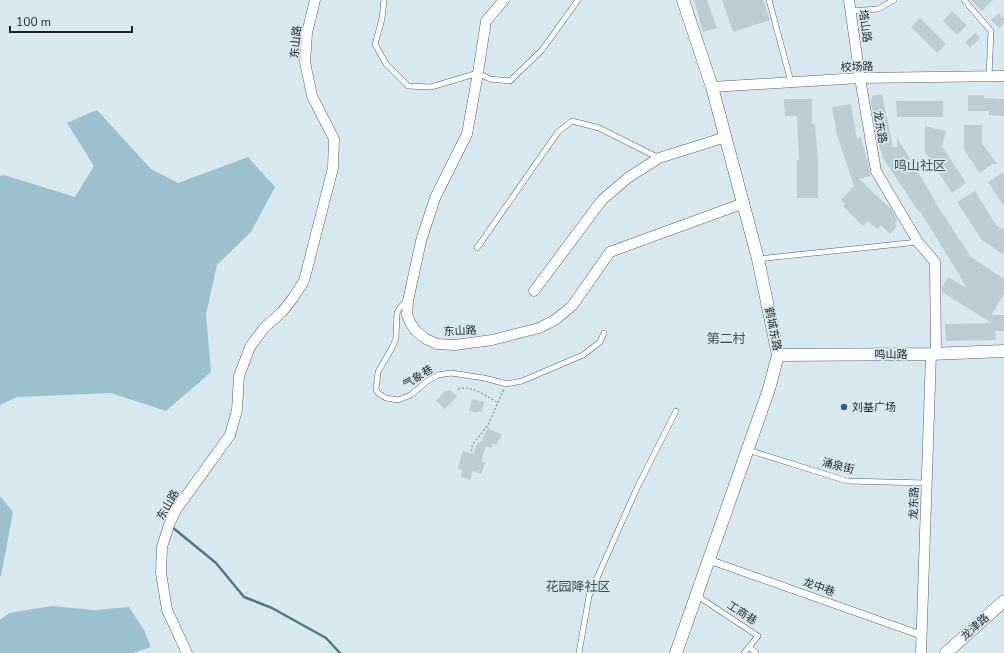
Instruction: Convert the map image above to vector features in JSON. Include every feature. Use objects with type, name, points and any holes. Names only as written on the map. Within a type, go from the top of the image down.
[{"type":"street","name":"东山路","points":[[186,653],[168,610],[161,573],[162,547],[170,522],[189,492],[230,435],[237,410],[239,376],[250,347],[264,328],[282,312],[304,281],[333,168],[334,139],[312,96],[305,62],[307,33],[315,0]]},
{"type":"street","name":"东山路","points":[[504,0],[486,21],[466,134],[434,198],[421,241],[408,301],[407,315],[416,331],[426,339],[437,344],[455,344],[492,340],[539,328],[562,316],[572,306],[610,252],[744,203]]},
{"type":"street","name":"鹤城东路","points":[[676,653],[769,389],[778,355],[758,259],[744,203],[712,86],[683,0]]},
{"type":"street","name":"塔山路","points":[[849,0],[860,78]]},
{"type":"street","name":"校场路","points":[[712,86],[860,78],[1004,76]]},
{"type":"street","name":"龙东路","points":[[860,78],[876,171],[918,242],[935,262],[934,354],[926,483],[921,653]]},
{"type":"street","points":[[534,291],[602,200],[629,177],[660,158],[726,138]]},
{"type":"street","name":"鸣山路","points":[[778,355],[934,354],[1004,351]]},
{"type":"street","name":"龙中巷","points":[[709,560],[922,635]]},
{"type":"street","name":"龙津路","points":[[946,653],[1004,601]]},
{"type":"lane","points":[[384,0],[382,19],[376,44],[386,64],[408,86],[431,88],[478,73],[490,79],[510,81],[542,50],[578,0]]},
{"type":"lane","points":[[769,0],[791,82]]},
{"type":"lane","points":[[851,11],[878,9],[894,0]]},
{"type":"lane","points":[[964,0],[991,31],[989,77]]},
{"type":"lane","points":[[477,248],[558,132],[572,121],[599,128],[660,158]]},
{"type":"lane","points":[[758,259],[918,242]]},
{"type":"lane","name":"气象巷","points":[[408,301],[403,304],[397,313],[396,338],[378,372],[376,389],[378,393],[386,398],[398,400],[411,395],[426,382],[438,375],[451,373],[513,384],[531,378],[583,355],[600,342],[604,333]]},
{"type":"lane","points":[[579,653],[589,596],[637,488],[676,411]]},
{"type":"lane","name":"涌泉街","points":[[748,450],[847,481],[926,483]]},
{"type":"lane","name":"工商巷","points":[[696,595],[758,636],[744,653]]},
{"type":"lane","points":[[749,647],[756,653]]},
{"type":"path","points":[[471,451],[473,444],[488,425],[507,384]]},
{"type":"path","points":[[458,389],[468,388],[474,390],[498,403]]},
{"type":"shaded area","points":[[97,110],[151,169],[178,183],[248,157],[275,187],[251,232],[217,265],[206,314],[211,372],[166,411],[111,393],[17,397],[0,405],[0,176],[4,175],[75,197],[94,166],[67,123]]},
{"type":"shaded area","points":[[0,496],[13,512],[1,576],[0,576]]},
{"type":"shaded area","points":[[52,606],[95,610],[129,607],[144,630],[151,647],[133,653],[0,653],[0,620],[9,613]]},
{"type":"building","points":[[694,0],[707,0],[717,28],[703,32]]},
{"type":"building","points":[[722,0],[763,0],[770,20],[733,32]]},
{"type":"building","points":[[971,0],[993,0],[982,11]]},
{"type":"building","points":[[952,11],[967,25],[957,35],[943,21]]},
{"type":"building","points":[[999,13],[1004,19],[1004,24],[999,28],[991,20]]},
{"type":"building","points":[[920,18],[946,44],[937,53],[911,27]]},
{"type":"building","points":[[975,33],[980,38],[970,48],[965,42]]},
{"type":"building","points":[[882,94],[893,147],[897,147],[897,138],[935,202],[971,257],[1004,279],[1004,294],[991,315],[1004,315],[1004,331],[995,331],[996,340],[946,341],[945,324],[992,323],[942,292],[942,287],[948,277],[967,288],[920,211],[919,212],[883,158],[876,135],[871,103],[872,96]]},
{"type":"building","points":[[968,95],[984,95],[984,98],[1004,99],[1004,116],[989,115],[989,111],[968,111]]},
{"type":"building","points":[[784,99],[812,99],[812,124],[815,124],[818,160],[818,198],[797,198],[797,160],[799,160],[797,116],[785,116]]},
{"type":"building","points":[[896,101],[943,101],[943,117],[897,117]]},
{"type":"building","points":[[851,104],[857,139],[861,137],[871,176],[859,179],[891,209],[897,220],[895,223],[897,227],[890,234],[881,225],[877,229],[868,221],[863,226],[843,206],[845,204],[841,200],[854,186],[837,135],[832,107]]},
{"type":"building","points":[[964,125],[982,125],[982,143],[997,164],[992,164],[980,173],[964,150]]},
{"type":"building","points":[[925,126],[946,131],[942,146],[966,183],[952,193],[925,152]]},
{"type":"building","points":[[1004,172],[1004,206],[988,182]]},
{"type":"building","points":[[975,191],[996,225],[1004,230],[1004,255],[982,240],[957,202]]},
{"type":"building","points":[[450,390],[457,396],[445,409],[436,401],[445,391]]},
{"type":"building","points":[[472,399],[484,402],[482,412],[478,411],[477,413],[469,411]]},
{"type":"building","points":[[488,428],[502,435],[496,445],[493,443],[491,448],[486,446],[481,461],[485,463],[481,474],[472,471],[470,480],[461,477],[462,470],[458,468],[463,451],[474,454],[477,443],[480,443]]},
{"type":"waterway","points":[[160,515],[167,522]]},
{"type":"waterway","points":[[172,527],[216,563],[244,597],[272,608],[326,638],[340,653]]},
{"type":"place","name":"刘基广场","points":[[844,407]]},
{"type":"district","name":"鸣山社区","points":[[920,166]]},
{"type":"district","name":"第二村","points":[[726,339]]},
{"type":"district","name":"花园降社区","points":[[578,587]]}]
